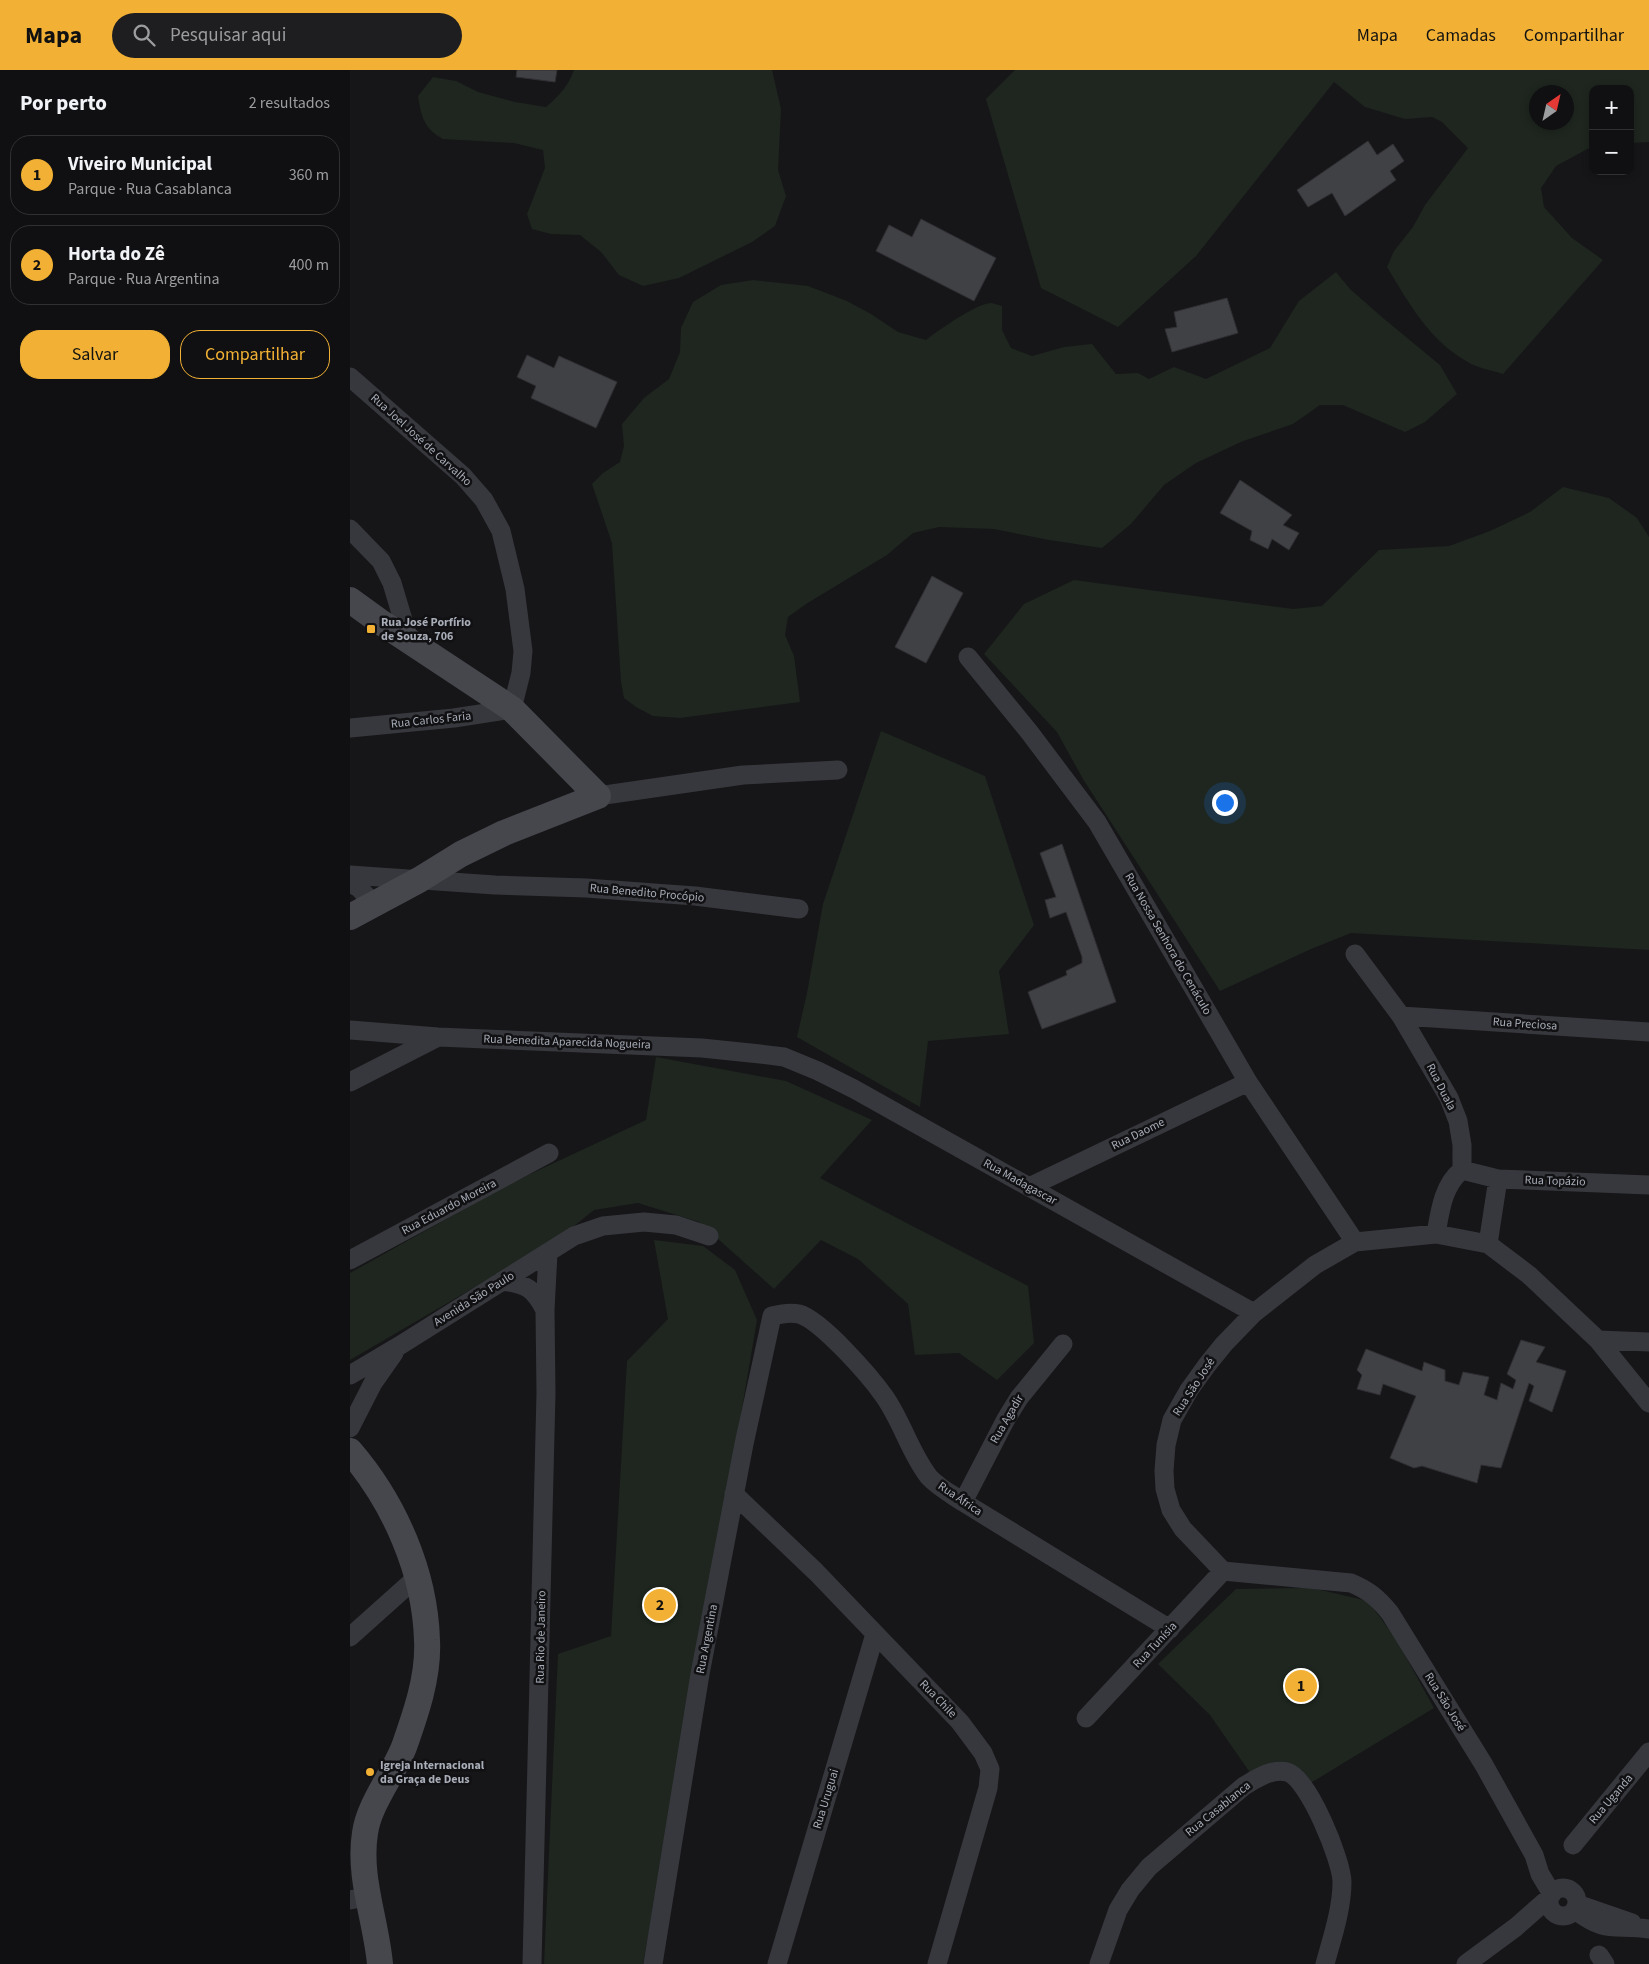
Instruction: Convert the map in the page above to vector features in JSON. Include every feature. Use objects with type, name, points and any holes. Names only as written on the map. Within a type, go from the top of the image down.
[{"type":"main road","points":[[350,600],[512,709],[598,796],[504,833],[456,857],[419,880],[350,917]]},
{"type":"main road","points":[[350,1451],[369,1472],[406,1543],[417,1577],[425,1612],[428,1642],[420,1697],[397,1764],[357,1834],[364,1861],[359,1899],[380,1964]]},
{"type":"street","name":"Rua Joel José de Carvalho","points":[[350,377],[464,476],[484,500],[501,531],[515,589],[524,651],[521,673],[512,709]]},
{"type":"street","points":[[350,530],[381,561],[392,583],[409,640]]},
{"type":"street","name":"Rua Nossa Senhora do Cenáculo","points":[[968,657],[1030,733],[1097,822],[1248,1082],[1355,1242]]},
{"type":"street","name":"Rua Carlos Faria","points":[[350,728],[454,718],[512,709]]},
{"type":"street","points":[[598,796],[743,774],[838,770]]},
{"type":"street","name":"Rua Benedito Procópio","points":[[456,857],[467,872],[495,885]]},
{"type":"street","name":"Rua Benedito Procópio","points":[[350,875],[694,896],[799,909]]},
{"type":"street","points":[[350,882],[359,888],[374,904]]},
{"type":"street","name":"Rua Duala","points":[[1355,954],[1401,1016],[1441,1084],[1458,1121],[1462,1145],[1462,1170]]},
{"type":"street","name":"Rua Preciosa","points":[[1401,1016],[1649,1032]]},
{"type":"street","name":"Rua Benedita Aparecida Nogueira","points":[[350,1030],[438,1037],[702,1048],[784,1057]]},
{"type":"street","points":[[350,1082],[438,1037]]},
{"type":"street","name":"Rua Madagascar","points":[[784,1057],[854,1089],[1254,1313]]},
{"type":"street","name":"Rua Daome","points":[[1029,1187],[1248,1082]]},
{"type":"street","name":"Rua Eduardo Moreira","points":[[350,1260],[549,1153]]},
{"type":"street","points":[[1436,1234],[1444,1195],[1455,1176],[1462,1170]]},
{"type":"street","name":"Rua Topázio","points":[[1462,1170],[1498,1178],[1649,1185]]},
{"type":"street","points":[[1488,1244],[1498,1178]]},
{"type":"street","points":[[548,1253],[574,1236],[603,1226],[644,1222],[676,1225],[709,1236]]},
{"type":"street","name":"Rua São José","points":[[1554,1893],[1548,1870],[1534,1855],[1484,1766],[1390,1612],[1379,1599],[1365,1589],[1350,1583],[1223,1571],[1183,1529],[1171,1510],[1165,1489],[1166,1445],[1172,1420],[1189,1390],[1224,1344],[1254,1313],[1316,1265],[1355,1242],[1436,1234],[1488,1244],[1529,1275],[1598,1340],[1649,1403]]},
{"type":"street","name":"Avenida São Paulo","points":[[350,1375],[548,1253]]},
{"type":"street","name":"Rua Rio de Janeiro","points":[[532,1964],[546,1393],[545,1310],[548,1253]]},
{"type":"street","points":[[502,1281],[526,1286],[536,1293],[545,1310]]},
{"type":"street","name":"Rua África","points":[[772,1316],[798,1314],[812,1321],[829,1336],[884,1396],[922,1466],[937,1485],[1170,1629]]},
{"type":"street","name":"Rua Argentina","points":[[653,1964],[700,1674],[734,1494],[772,1316]]},
{"type":"street","points":[[1598,1340],[1649,1342]]},
{"type":"street","name":"Rua Agadir","points":[[963,1502],[1019,1398],[1063,1344]]},
{"type":"street","name":"Avenida São Paulo","points":[[350,1428],[377,1377],[399,1346]]},
{"type":"street","name":"Rua Chile","points":[[734,1494],[816,1572],[960,1722],[983,1753],[990,1769],[988,1788],[937,1964]]},
{"type":"street","name":"Rua Tunísia","points":[[1086,1718],[1223,1571]]},
{"type":"street","points":[[350,1637],[417,1577]]},
{"type":"street","name":"Rua Uruguai","points":[[777,1964],[875,1634]]},
{"type":"street","name":"Rua Uganda","points":[[1573,1845],[1649,1752]]},
{"type":"street","name":"Rua Casablanca","points":[[1099,1964],[1118,1910],[1130,1890],[1149,1867],[1244,1786],[1260,1776],[1274,1772],[1287,1772],[1298,1778],[1308,1792],[1326,1830],[1342,1880],[1340,1904],[1325,1964]]},
{"type":"street","points":[[1466,1964],[1516,1927],[1554,1893],[1565,1888],[1572,1892],[1577,1900],[1570,1910],[1516,1927]]},
{"type":"street","points":[[1554,1893],[1550,1906],[1555,1913],[1570,1910],[1616,1916],[1647,1929]]},
{"type":"shaded area","points":[[574,70],[772,70],[781,109],[778,170],[786,196],[775,226],[752,242],[679,278],[643,286],[619,275],[601,252],[580,235],[551,234],[532,229],[527,214],[545,168],[543,150],[514,143],[443,139],[432,131],[424,121],[420,110],[418,96],[433,77],[456,81],[478,92],[515,102],[546,107],[563,90]]},
{"type":"shaded area","points":[[1015,70],[1649,70],[1649,142],[1634,143],[1634,85],[1589,85],[1589,148],[1556,166],[1541,188],[1544,207],[1572,238],[1603,260],[1503,374],[1470,363],[1441,342],[1420,319],[1387,267],[1394,251],[1413,227],[1425,205],[1468,148],[1442,122],[1432,117],[1405,119],[1365,107],[1334,82],[1196,256],[1118,327],[1041,288],[986,99]]},
{"type":"shaded area","points":[[1336,272],[1350,289],[1440,365],[1457,394],[1425,422],[1405,432],[1343,405],[1320,405],[1293,424],[1243,441],[1196,463],[1164,485],[1131,524],[1102,548],[994,529],[939,527],[913,533],[887,555],[788,617],[785,635],[794,656],[800,702],[680,718],[653,716],[624,698],[621,682],[612,543],[592,484],[603,473],[620,462],[624,446],[622,424],[644,398],[669,379],[680,352],[681,328],[693,302],[721,285],[753,280],[808,286],[847,301],[898,332],[926,340],[975,308],[993,303],[1002,306],[1002,330],[1011,348],[1032,356],[1064,347],[1092,344],[1116,374],[1138,373],[1149,379],[1174,367],[1206,379],[1270,348],[1299,301]]},
{"type":"shaded area","points":[[1563,487],[1609,498],[1637,518],[1649,537],[1649,950],[1351,933],[1311,949],[1220,991],[1083,779],[1057,732],[984,654],[1024,604],[1074,580],[1293,609],[1322,606],[1379,550],[1449,546],[1490,531],[1530,512]]},
{"type":"shaded area","points":[[881,731],[985,776],[1034,925],[999,971],[1009,1034],[928,1041],[920,1107],[797,1037],[823,904]]},
{"type":"shaded area","points":[[656,1057],[786,1081],[872,1120],[820,1178],[1028,1286],[1034,1343],[997,1380],[959,1353],[915,1355],[908,1304],[858,1259],[821,1240],[774,1289],[699,1222],[638,1203],[594,1210],[559,1238],[350,1360],[350,1273],[507,1185],[646,1120]]},
{"type":"shaded area","points":[[654,1240],[703,1246],[735,1270],[757,1320],[714,1574],[643,1964],[544,1964],[558,1654],[611,1636],[627,1361],[668,1319]]},
{"type":"shaded area","points":[[1312,1588],[1368,1601],[1396,1639],[1434,1708],[1309,1784],[1297,1767],[1281,1766],[1251,1774],[1210,1715],[1158,1664],[1236,1589]]},
{"type":"building","points":[[517,70],[557,70],[555,82],[516,77]]},
{"type":"building","points":[[1368,141],[1377,155],[1393,144],[1404,161],[1390,171],[1396,180],[1345,216],[1332,193],[1308,207],[1297,190]]},
{"type":"building","points":[[921,219],[996,258],[974,301],[876,251],[889,225],[912,237]]},
{"type":"building","points":[[1227,298],[1238,333],[1172,352],[1165,329],[1177,327],[1174,312]]},
{"type":"building","points":[[527,355],[554,368],[559,356],[617,382],[596,428],[531,398],[536,386],[517,377]]},
{"type":"building","points":[[1240,480],[1292,515],[1283,525],[1299,533],[1289,550],[1272,539],[1268,549],[1250,540],[1252,531],[1220,513]]},
{"type":"building","points":[[932,576],[963,593],[926,663],[895,647]]},
{"type":"building","points":[[1062,844],[1116,1002],[1042,1029],[1028,992],[1067,975],[1066,971],[1082,963],[1082,957],[1066,912],[1050,918],[1045,900],[1056,897],[1040,853]]},
{"type":"building","points":[[1521,1340],[1545,1347],[1536,1362],[1566,1371],[1552,1412],[1529,1401],[1534,1386],[1529,1383],[1501,1468],[1481,1465],[1477,1483],[1422,1466],[1414,1468],[1390,1458],[1416,1396],[1383,1384],[1380,1395],[1357,1389],[1362,1375],[1357,1370],[1366,1349],[1422,1371],[1424,1362],[1445,1370],[1445,1381],[1459,1385],[1463,1372],[1489,1377],[1484,1395],[1497,1400],[1501,1383],[1513,1389],[1516,1380],[1507,1374]]},
{"type":"place","name":"Rua José Porfírio de Souza, 706","points":[[371,629]]},
{"type":"place","name":"Horta do Zê","points":[[660,1605]]},
{"type":"place","name":"Viveiro Municipal","points":[[1301,1686]]},
{"type":"place","name":"Igreja Internacional da Graça de Deus","points":[[370,1772]]}]
